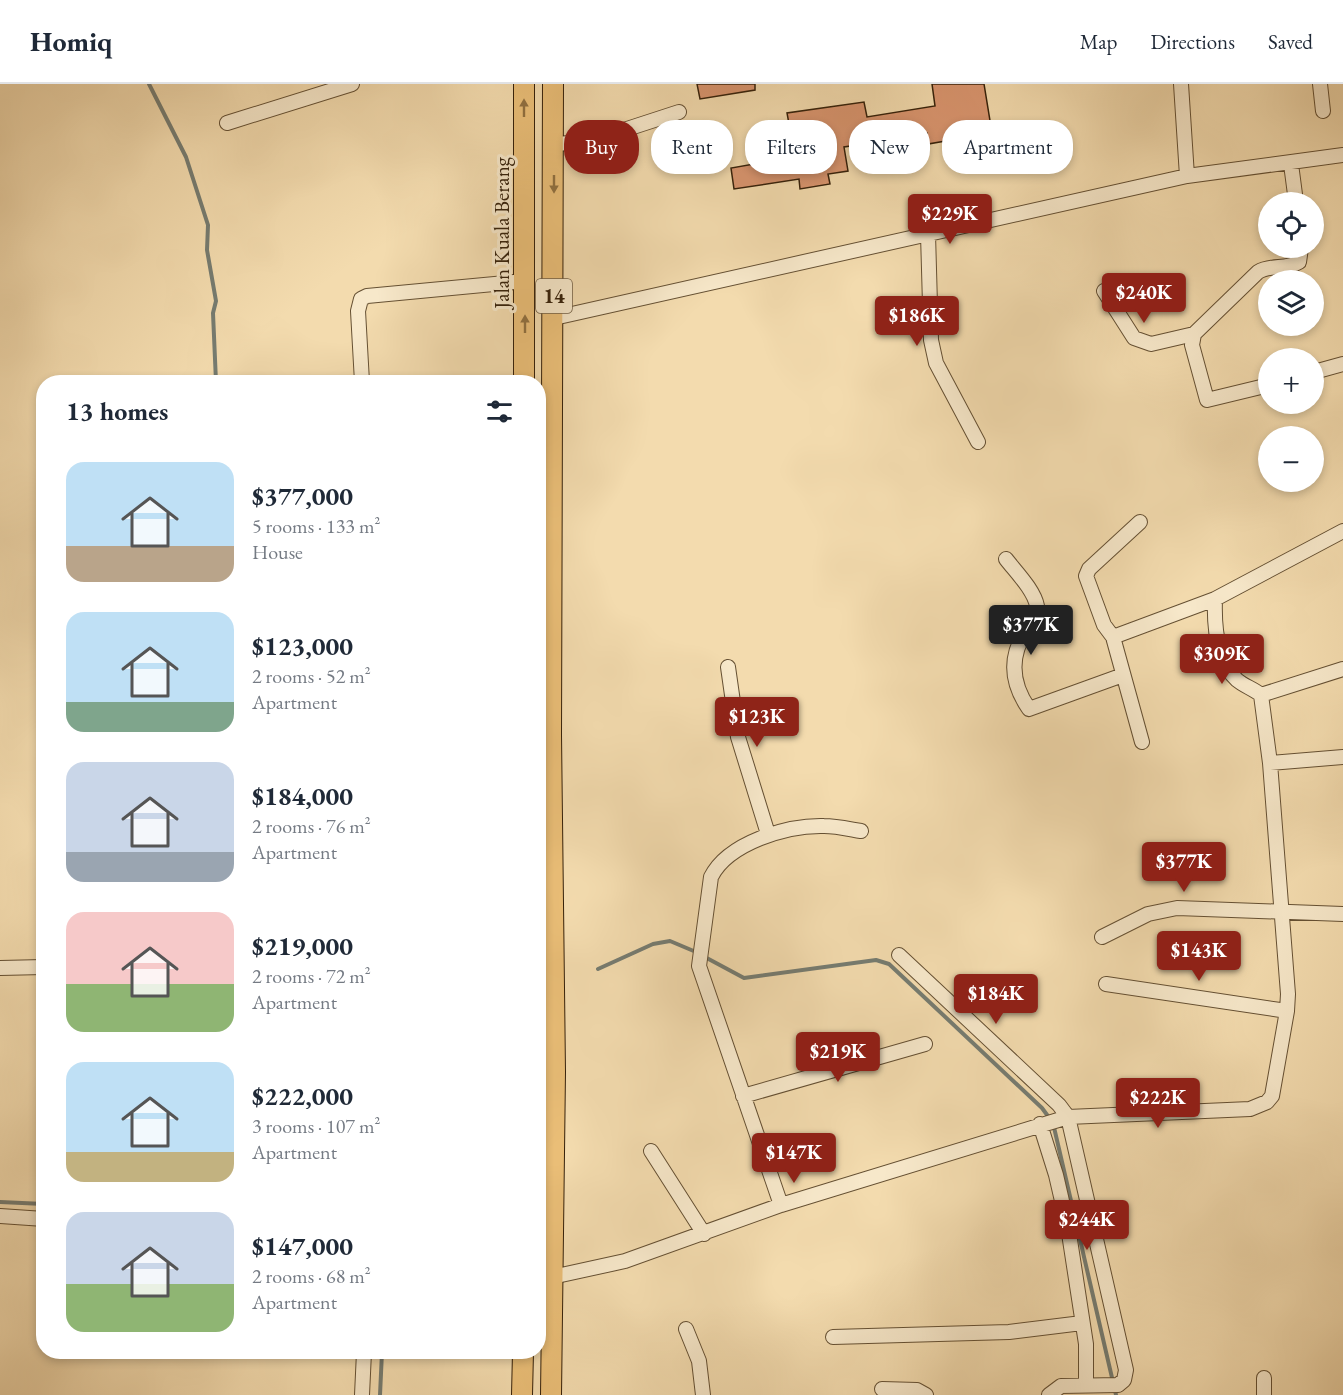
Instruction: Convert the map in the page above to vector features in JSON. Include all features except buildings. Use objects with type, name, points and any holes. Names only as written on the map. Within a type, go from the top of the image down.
[{"type":"highway","name":"Jalan Kuala Berang","points":[[524,84],[524,375]]},
{"type":"highway","name":"14","points":[[551,1395],[555,1072],[551,735],[553,84]]},
{"type":"highway","points":[[546,526],[553,516]]},
{"type":"highway","points":[[522,1395],[523,1359]]},
{"type":"street","points":[[227,123],[352,84]]},
{"type":"street","points":[[1181,84],[1187,176]]},
{"type":"street","points":[[1320,84],[1323,111]]},
{"type":"street","points":[[554,144],[586,142],[679,112]]},
{"type":"street","points":[[554,318],[1187,176],[1292,164],[1343,155]]},
{"type":"street","points":[[1292,164],[1295,192]]},
{"type":"street","points":[[928,234],[931,340],[936,363],[978,442]]},
{"type":"street","points":[[1104,291],[1134,338],[1141,342],[1165,342],[1194,334],[1266,267],[1292,266],[1299,262],[1300,258]]},
{"type":"street","points":[[362,375],[358,320],[361,299],[367,296],[525,281]]},
{"type":"street","points":[[1194,334],[1192,345],[1207,400],[1258,388]]},
{"type":"street","points":[[1324,369],[1343,364]]},
{"type":"street","points":[[1140,522],[1089,569],[1086,576],[1104,625],[1113,637],[1142,742]]},
{"type":"street","points":[[1113,637],[1215,599],[1343,531]]},
{"type":"street","points":[[1006,559],[1035,599],[1038,608],[1036,617],[1017,648],[1013,667],[1017,686],[1029,708],[1123,675]]},
{"type":"street","points":[[552,1277],[624,1262],[780,1205],[1065,1118],[1259,1107],[1272,1096],[1287,1011],[1270,763],[1261,695],[1238,680],[1229,669],[1220,649],[1214,623],[1215,599]]},
{"type":"street","points":[[728,667],[738,737],[768,834]]},
{"type":"street","points":[[1261,695],[1343,669]]},
{"type":"street","points":[[1270,763],[1343,757]]},
{"type":"street","points":[[780,1205],[699,966],[711,877],[717,865],[768,834],[823,826],[861,831]]},
{"type":"street","points":[[1102,937],[1140,917],[1170,909],[1343,914]]},
{"type":"street","points":[[899,955],[1059,1105],[1065,1118],[1125,1359],[1124,1380],[1118,1385],[1061,1386],[1049,1395]]},
{"type":"street","points":[[0,968],[36,967]]},
{"type":"street","points":[[1106,984],[1287,1011]]},
{"type":"street","points":[[743,1096],[925,1044]]},
{"type":"street","points":[[1043,1124],[1068,1227],[1086,1344],[1086,1385]]},
{"type":"street","points":[[651,1151],[704,1234]]},
{"type":"street","points":[[0,1216],[36,1218]]},
{"type":"street","points":[[833,1337],[1009,1332],[1082,1323]]},
{"type":"street","points":[[686,1329],[699,1361],[703,1395]]},
{"type":"street","points":[[362,1395],[364,1359]]},
{"type":"street","points":[[1264,1378],[1264,1395]]},
{"type":"street","points":[[882,1389],[917,1390],[926,1395]]},
{"type":"waterway","points":[[149,84],[186,157],[208,225],[207,250],[216,301],[213,313],[216,375]]},
{"type":"waterway","points":[[598,969],[653,944],[670,941],[696,952]]},
{"type":"waterway","points":[[703,956],[744,978],[876,960],[889,964],[1042,1108],[1053,1123],[1116,1395]]},
{"type":"waterway","points":[[0,1202],[36,1204]]},
{"type":"waterway","points":[[380,1395],[382,1359]]}]
